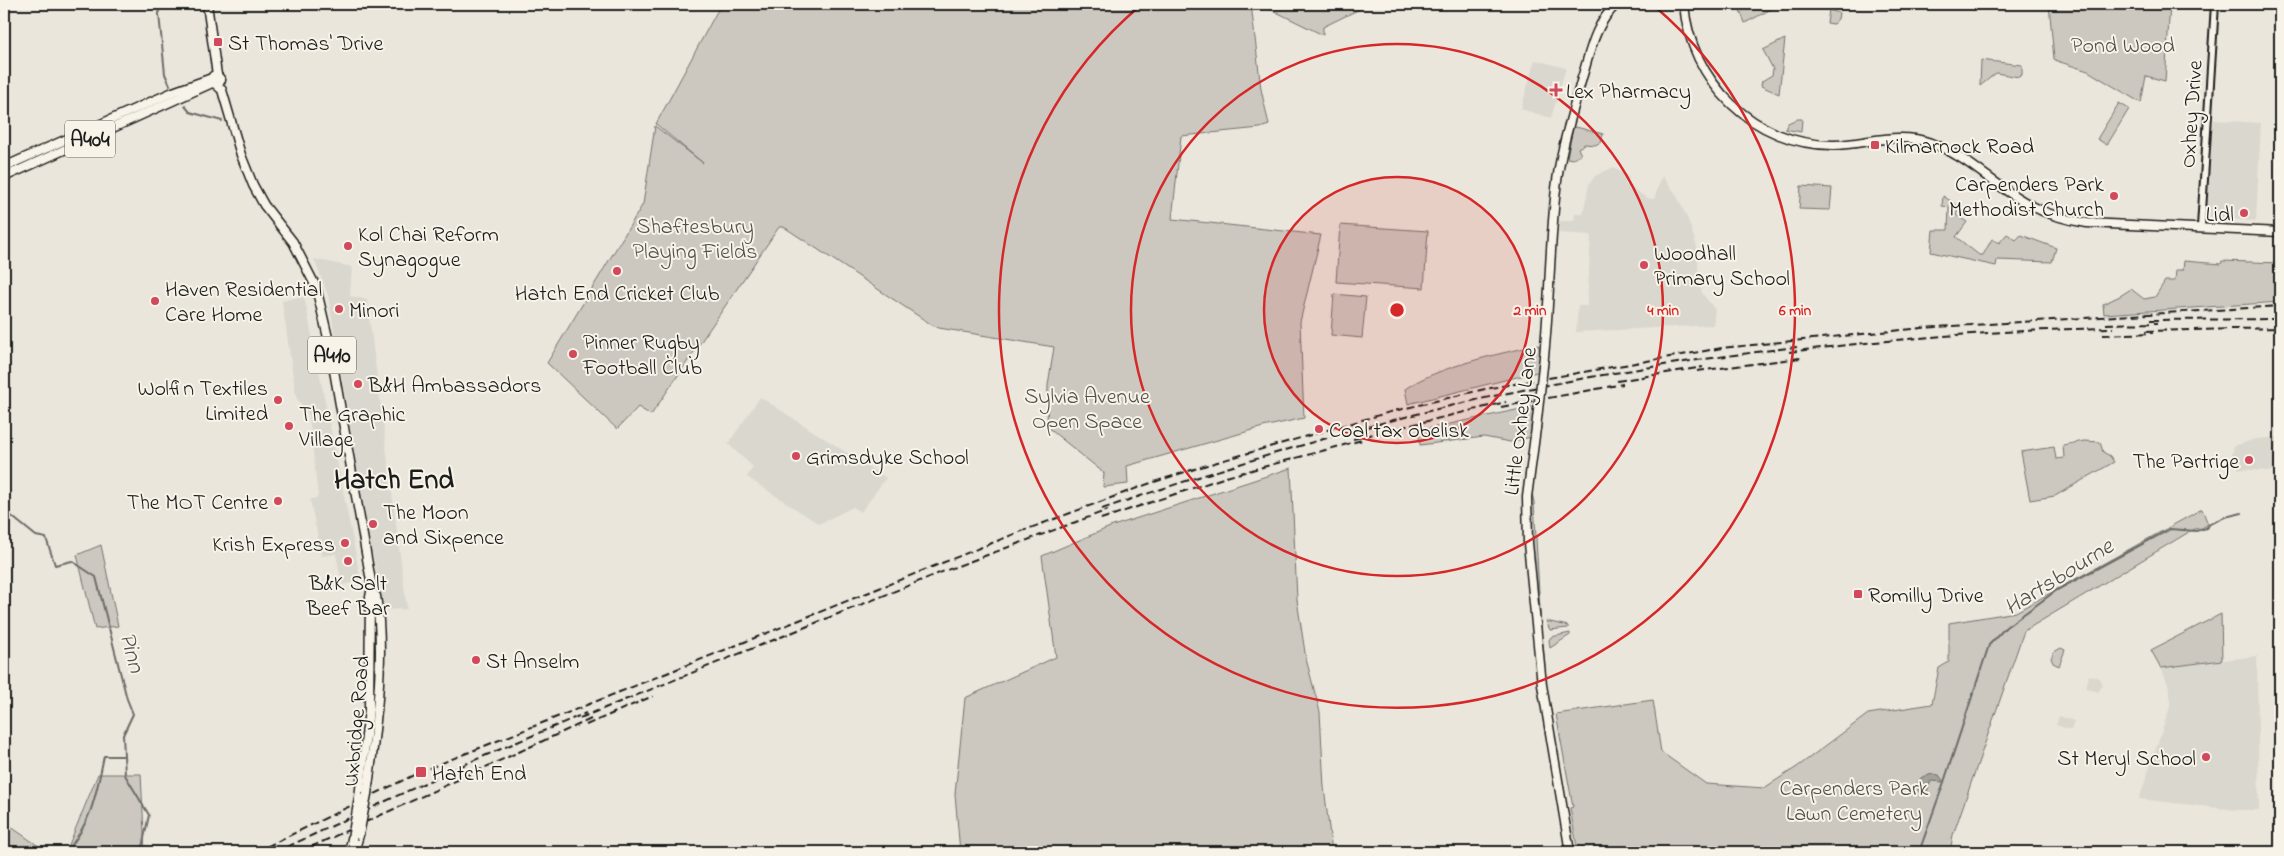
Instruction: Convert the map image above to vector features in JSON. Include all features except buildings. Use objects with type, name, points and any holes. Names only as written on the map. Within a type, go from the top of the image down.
[{"type":"main road","points":[[206,4],[215,80]]},
{"type":"main road","name":"Little Oxhey Lane","points":[[1570,852],[1542,685],[1534,617],[1527,497],[1543,366],[1550,290],[1554,206],[1563,148],[1596,32],[1607,14],[1616,4]]},
{"type":"main road","points":[[1684,4],[1688,34],[1693,49],[1714,86],[1746,116],[1782,136],[1827,145],[1886,138],[1923,140],[1956,154],[2018,198],[2048,214],[2087,223],[2280,232]]},
{"type":"main road","name":"A404","points":[[4,167],[174,92],[215,80]]},
{"type":"main road","name":"A404","points":[[4,177],[215,80]]},
{"type":"main road","name":"Uxbridge Road","points":[[215,80],[222,90],[241,155],[253,185],[264,205],[293,242],[316,286],[330,342],[372,593],[376,596],[378,680],[354,852]]},
{"type":"main road","name":"Uxbridge Road","points":[[349,852],[355,837]]},
{"type":"street","name":"Oxhey Drive","points":[[2201,227],[2215,4]]},
{"type":"shaded area","points":[[1691,4],[1723,4],[1692,10]]},
{"type":"shaded area","points":[[1535,60],[1566,68],[1551,118],[1521,109]]},
{"type":"shaded area","points":[[2214,120],[2261,123],[2256,221],[2204,217]]},
{"type":"shaded area","name":"Woodhall Primary School","points":[[1614,167],[1629,178],[1625,184],[1647,198],[1654,199],[1662,176],[1676,194],[1688,220],[1697,247],[1699,282],[1702,293],[1715,310],[1713,325],[1576,332],[1578,306],[1587,306],[1591,235],[1559,233],[1559,221],[1574,221],[1575,214],[1583,214],[1589,184],[1595,176]]},
{"type":"shaded area","points":[[314,259],[352,267],[350,296],[367,300],[407,609],[384,610],[355,466],[354,449],[328,295]]},
{"type":"shaded area","points":[[304,296],[361,581],[342,585],[336,554],[322,556],[310,500],[318,497],[309,415],[296,397],[282,301]]},
{"type":"shaded area","name":"Grimsdyke School","points":[[760,397],[886,478],[861,512],[853,507],[819,524],[747,477],[753,467],[728,444]]},
{"type":"shaded area","points":[[2280,437],[2280,472],[2239,469],[2232,455],[2234,446],[2256,439]]},
{"type":"shaded area","name":"St Meryl School","points":[[2257,656],[2259,810],[2236,810],[2139,799],[2170,707],[2170,689],[2161,668]]},
{"type":"shaded area","points":[[2089,675],[2100,678],[2103,685],[2098,692],[2086,688]]},
{"type":"shaded area","points":[[2059,716],[2074,721],[2071,730],[2056,725]]},
{"type":"shaded area","points":[[1933,774],[1939,775],[1944,782],[1931,781],[1926,794],[1921,794],[1918,790],[1918,781],[1922,777]]},
{"type":"green space","points":[[721,4],[1251,4],[1261,89],[1269,125],[1260,128],[1181,136],[1172,219],[1321,235],[1300,322],[1304,418],[1263,427],[1127,466],[1128,484],[1103,487],[1104,473],[1047,427],[1048,385],[1054,347],[939,328],[932,325],[784,227],[779,227],[651,415],[638,407],[617,429],[547,363],[643,204],[655,126],[703,163],[656,124]]},
{"type":"green space","points":[[1260,4],[1370,4],[1323,27],[1323,35]]},
{"type":"green space","points":[[1757,4],[1772,4],[1775,7],[1745,23],[1740,10]]},
{"type":"green space","name":"Pond Wood","points":[[2049,4],[2170,4],[2165,81],[2146,76],[2141,103],[2088,71],[2057,61],[2054,59]]},
{"type":"green space","points":[[2275,4],[2280,4],[2280,29],[2274,28]]},
{"type":"green space","points":[[1829,10],[1839,13],[1838,19],[1833,24],[1827,23]]},
{"type":"green space","points":[[1785,39],[1779,94],[1761,86],[1762,81],[1772,75],[1773,69],[1763,50]]},
{"type":"green space","points":[[1981,60],[2022,65],[2022,75],[2019,77],[1996,73],[1980,86]]},
{"type":"green space","points":[[2119,103],[2129,109],[2107,145],[2097,139]]},
{"type":"green space","points":[[1802,119],[1801,132],[1785,129],[1788,123]]},
{"type":"green space","points":[[1576,127],[1603,134],[1601,142],[1595,145],[1585,144],[1578,148],[1581,155],[1573,159],[1567,158],[1573,128]]},
{"type":"green space","points":[[1801,186],[1832,188],[1830,210],[1799,209]]},
{"type":"green space","points":[[1943,196],[1960,207],[1956,215],[1967,222],[1956,237],[1979,255],[1983,255],[1992,239],[1999,243],[2007,234],[2016,240],[2021,235],[2056,248],[2052,262],[1997,260],[1996,266],[1931,252],[1933,230],[1948,230],[1949,207],[1942,206]]},
{"type":"green space","points":[[1340,225],[1428,231],[1424,288],[1336,282]]},
{"type":"green space","points":[[2184,261],[2221,264],[2222,261],[2280,263],[2280,302],[2104,314],[2103,304],[2131,289],[2144,299],[2155,297],[2165,281],[2175,281],[2176,270],[2183,270]]},
{"type":"green space","points":[[1334,294],[1366,297],[1362,338],[1331,335]]},
{"type":"green space","points":[[1539,345],[1541,371],[1408,404],[1405,389],[1418,381],[1469,362]]},
{"type":"green space","points":[[1535,406],[1531,437],[1510,442],[1484,437],[1420,445],[1419,436],[1426,429]]},
{"type":"green space","points":[[2084,441],[2100,442],[2103,452],[2110,456],[2114,462],[2055,496],[2030,500],[2021,452],[2054,447],[2056,459],[2064,458],[2063,445]]},
{"type":"green space","points":[[1291,468],[1297,600],[1306,659],[1320,712],[1324,787],[1332,852],[960,852],[955,794],[965,698],[1056,657],[1042,556],[1110,527]]},
{"type":"green space","points":[[1532,493],[1541,628],[1538,627],[1529,496]]},
{"type":"green space","name":"Carpenders Park Lawn Cemetery","points":[[2202,509],[2208,524],[2202,528],[2194,529],[2024,631],[1953,835],[1950,852],[1578,852],[1570,808],[1573,807],[1556,714],[1653,700],[1661,752],[1706,784],[1764,788],[1797,767],[1868,714],[1932,704],[1939,668],[1949,662],[1949,623],[2016,612]]},
{"type":"green space","points":[[101,545],[118,626],[95,629],[77,555]]},
{"type":"green space","points":[[2221,614],[2222,660],[2161,668],[2151,650]]},
{"type":"green space","points":[[1546,621],[1568,626],[1568,628],[1550,630]]},
{"type":"green space","points":[[1570,633],[1570,635],[1550,648],[1549,640],[1551,637]]},
{"type":"green space","points":[[1540,643],[1543,644],[1550,724]]},
{"type":"green space","points":[[2061,648],[2065,650],[2059,666],[2053,663],[2051,658],[2054,652]]},
{"type":"green space","points":[[98,774],[141,774],[145,852],[66,852]]},
{"type":"green space","points":[[4,822],[47,852],[4,852]]},
{"type":"waterway","points":[[158,4],[165,74],[170,85]]},
{"type":"waterway","points":[[185,106],[190,112],[222,121]]},
{"type":"waterway","name":"Pinn","points":[[4,510],[36,536],[46,538],[55,565],[72,561],[96,577],[127,699],[133,714],[123,735],[125,775],[149,815],[141,852]]},
{"type":"waterway","name":"Hartsbourne","points":[[1919,852],[1989,645],[2006,627],[2057,590],[2170,529],[2196,531],[2206,528],[2211,523],[2225,517],[2242,513]]},
{"type":"waterway","points":[[66,852],[82,830],[92,807],[104,756],[124,756]]},
{"type":"railway","points":[[256,852],[422,771],[1017,533],[1148,484],[1390,412],[1485,389],[1722,348],[1922,328],[2280,306]]},
{"type":"railway","points":[[2150,320],[2280,319]]},
{"type":"railway","points":[[2106,324],[2158,323]]},
{"type":"railway","points":[[1789,352],[1951,336],[2113,328]]},
{"type":"railway","points":[[2146,331],[2280,328]]},
{"type":"railway","points":[[2103,335],[2153,333]]},
{"type":"railway","points":[[1102,509],[1274,453],[1450,406],[1536,387],[1623,372],[1797,347]]},
{"type":"railway","points":[[1697,371],[1801,358]]},
{"type":"railway","points":[[1617,381],[1703,367]]},
{"type":"railway","points":[[1501,407],[1623,384]]},
{"type":"railway","points":[[1353,439],[1506,402]]},
{"type":"railway","points":[[1101,519],[1226,477],[1362,440]]},
{"type":"railway","points":[[580,718],[947,570],[1108,510]]},
{"type":"railway","points":[[586,725],[653,696]]},
{"type":"railway","points":[[276,852],[470,762],[586,713]]},
{"type":"railway","points":[[300,852],[591,719]]},
{"type":"place","name":"St Thomas' Drive","points":[[218,42]]},
{"type":"place","name":"Lex Pharmacy","points":[[1556,90]]},
{"type":"place","name":"Kilmarnock Road","points":[[1875,145]]},
{"type":"place","name":"Carpenders Park Methodist Church","points":[[2114,196]]},
{"type":"place","name":"Lidl","points":[[2244,213]]},
{"type":"place","name":"Kol Chai Reform Synagogue","points":[[348,246]]},
{"type":"place","name":"Woodhall Primary School","points":[[1644,265]]},
{"type":"place","name":"Hatch End Cricket Club","points":[[617,271]]},
{"type":"place","name":"Haven Residential Care Home","points":[[155,301]]},
{"type":"place","name":"Minori","points":[[339,309]]},
{"type":"place","name":"Pinner Rugby Football Club","points":[[573,354]]},
{"type":"place","name":"B&H Ambassadors","points":[[358,384]]},
{"type":"place","name":"Wolfin Textiles Limited","points":[[278,400]]},
{"type":"place","name":"The Graphic Village","points":[[289,426]]},
{"type":"place","name":"Coal tax obelisk","points":[[1319,429]]},
{"type":"place","name":"Grimsdyke School","points":[[796,456]]},
{"type":"place","name":"The Partrige","points":[[2249,460]]},
{"type":"place","name":"The MOT Centre","points":[[278,501]]},
{"type":"place","name":"The Moon and Sixpence","points":[[373,524]]},
{"type":"place","name":"Krish Express","points":[[345,543]]},
{"type":"place","name":"B&K Salt Beef Bar","points":[[348,561]]},
{"type":"place","name":"Romilly Drive","points":[[1858,594]]},
{"type":"place","name":"St Anselm","points":[[476,660]]},
{"type":"place","name":"St Meryl School","points":[[2206,757]]},
{"type":"place","name":"Hatch End","points":[[421,772]]},
{"type":"district","name":"Hatch End","points":[[394,478]]},
{"type":"park label","name":"Shaftesbury Playing Fields","points":[[695,238]]},
{"type":"park label","name":"Sylvia Avenue Open Space","points":[[1087,408]]}]
